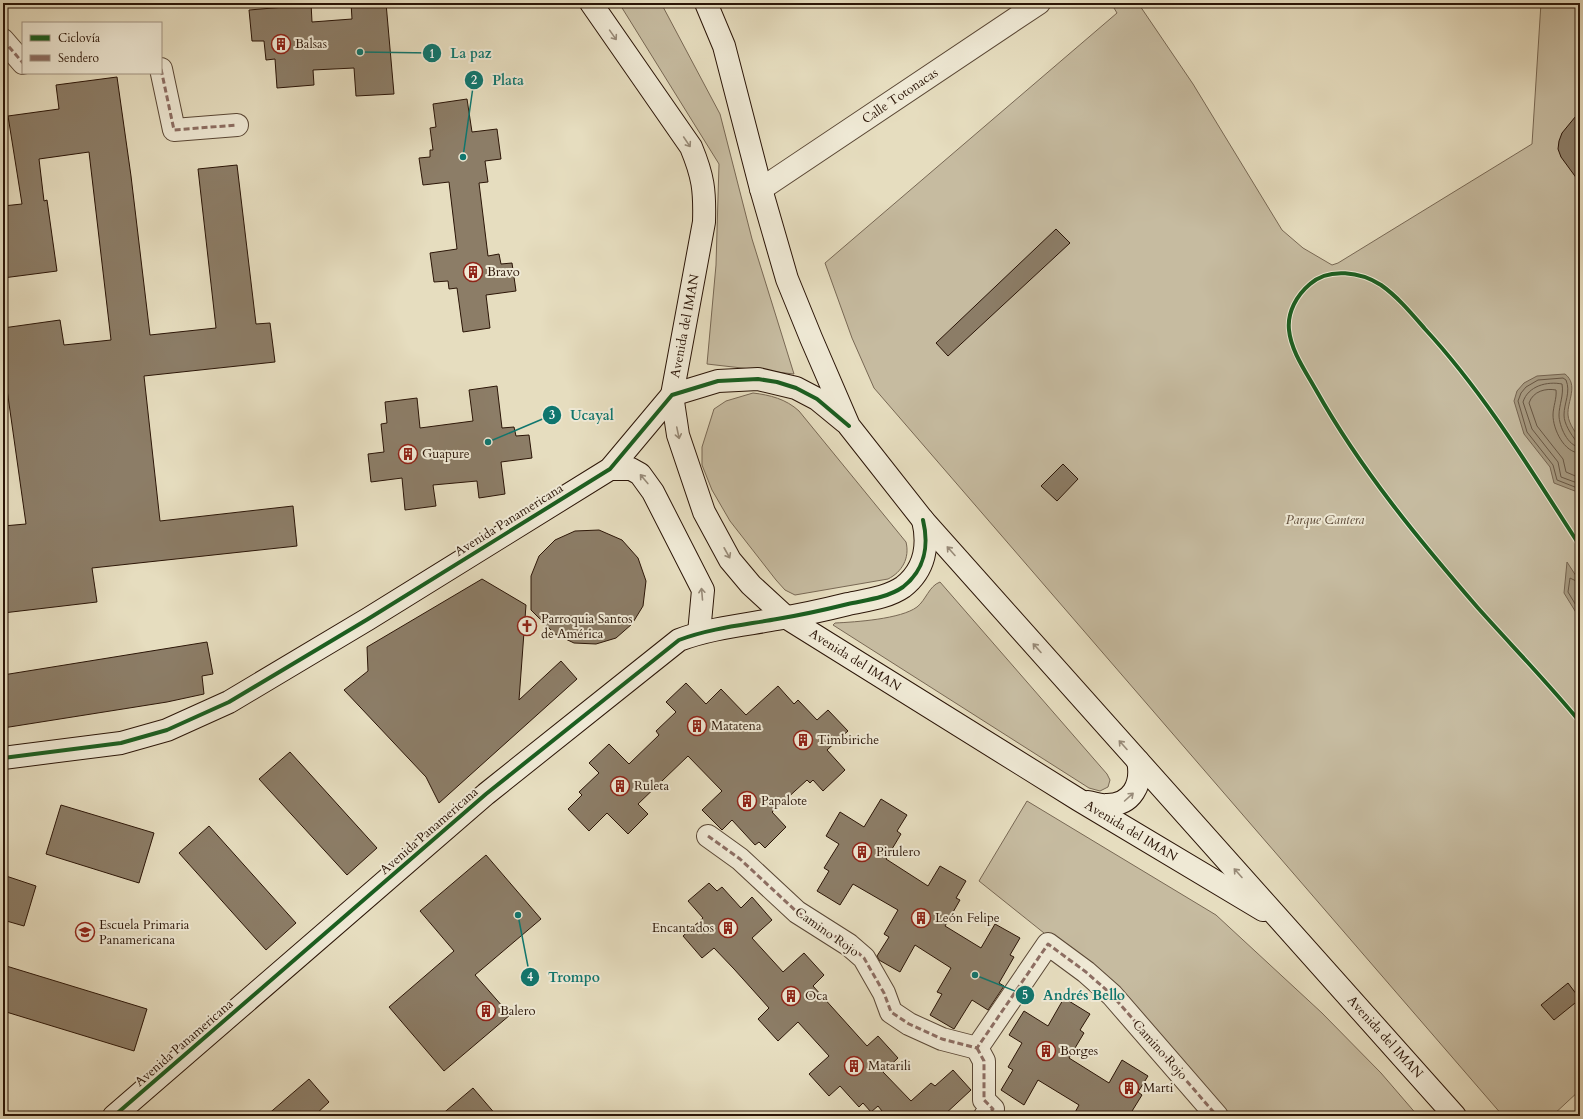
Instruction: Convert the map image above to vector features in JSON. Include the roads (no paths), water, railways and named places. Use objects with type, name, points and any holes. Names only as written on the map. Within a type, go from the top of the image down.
[{"type":"street","name":"Avenida del IMAN","points":[[591,3],[691,147],[701,171],[705,193],[704,222],[672,395],[678,435],[704,512],[730,560],[751,586],[787,618],[1079,800],[1283,922]]},
{"type":"street","name":"Avenida del IMAN","points":[[706,3],[724,46],[761,189],[787,279],[849,426],[923,520],[1455,1116]]},
{"type":"street","name":"Calle Totonacas","points":[[761,189],[1040,3]]},
{"type":"street","points":[[3,40],[22,62]]},
{"type":"street","points":[[162,74],[174,130],[237,125]]},
{"type":"street","points":[[672,395],[718,381],[758,379],[777,382],[796,388],[817,399],[849,426]]},
{"type":"street","name":"Avenida Panamericana","points":[[3,758],[121,743],[167,730],[229,702],[375,615],[610,469],[672,395]]},
{"type":"street","points":[[610,469],[631,470],[640,474],[653,492],[703,590],[699,633]]},
{"type":"street","name":"Avenida Panamericana","points":[[114,1116],[486,794],[679,640],[699,633],[787,618],[880,597],[902,588],[918,571],[924,559],[927,546],[923,520]]},
{"type":"street","points":[[1079,800],[1104,806],[1124,802],[1131,796],[1138,784],[1140,770],[1138,761]]},
{"type":"street","name":"Camino Rojo","points":[[708,836],[740,859],[796,912],[849,945],[864,958],[884,993],[891,1012],[909,1024],[942,1039],[977,1048],[1048,944],[1086,972],[1112,995],[1217,1116]]},
{"type":"street","points":[[977,1048],[984,1060],[984,1100],[993,1109],[985,1116]]},
{"type":"water","points":[[1565,374],[1569,378],[1572,388],[1568,415],[1571,425],[1581,444],[1580,493],[1554,483],[1550,467],[1524,434],[1514,401],[1517,391],[1524,383],[1537,376]]},
{"type":"water","points":[[1567,562],[1580,582],[1580,619],[1564,593]]},
{"type":"place","name":"Balsas","points":[[281,44]]},
{"type":"place","name":"La paz","points":[[360,52]]},
{"type":"place","name":"Plata","points":[[463,157]]},
{"type":"place","name":"Bravo","points":[[473,272]]},
{"type":"place","name":"Ucayal","points":[[488,442]]},
{"type":"place","name":"Guapure","points":[[408,454]]},
{"type":"place","name":"Parroquia Santos de América","points":[[527,626]]},
{"type":"place","name":"Matatena","points":[[697,726]]},
{"type":"place","name":"Timbiriche","points":[[803,740]]},
{"type":"place","name":"Ruleta","points":[[620,786]]},
{"type":"place","name":"Papalote","points":[[747,801]]},
{"type":"place","name":"Pirulero","points":[[862,852]]},
{"type":"place","name":"Trompo","points":[[518,915]]},
{"type":"place","name":"León Felipe","points":[[921,918]]},
{"type":"place","name":"Encantados","points":[[728,928]]},
{"type":"place","name":"Escuela Primaria Panamericana","points":[[85,932]]},
{"type":"place","name":"Andrés Bello","points":[[975,975]]},
{"type":"place","name":"Oca","points":[[791,996]]},
{"type":"place","name":"Balero","points":[[486,1011]]},
{"type":"place","name":"Borges","points":[[1046,1051]]},
{"type":"place","name":"Matarili","points":[[854,1066]]},
{"type":"place","name":"Marti","points":[[1129,1088]]},
{"type":"park label","name":"Parque Cantera","points":[[1325,520]]}]
